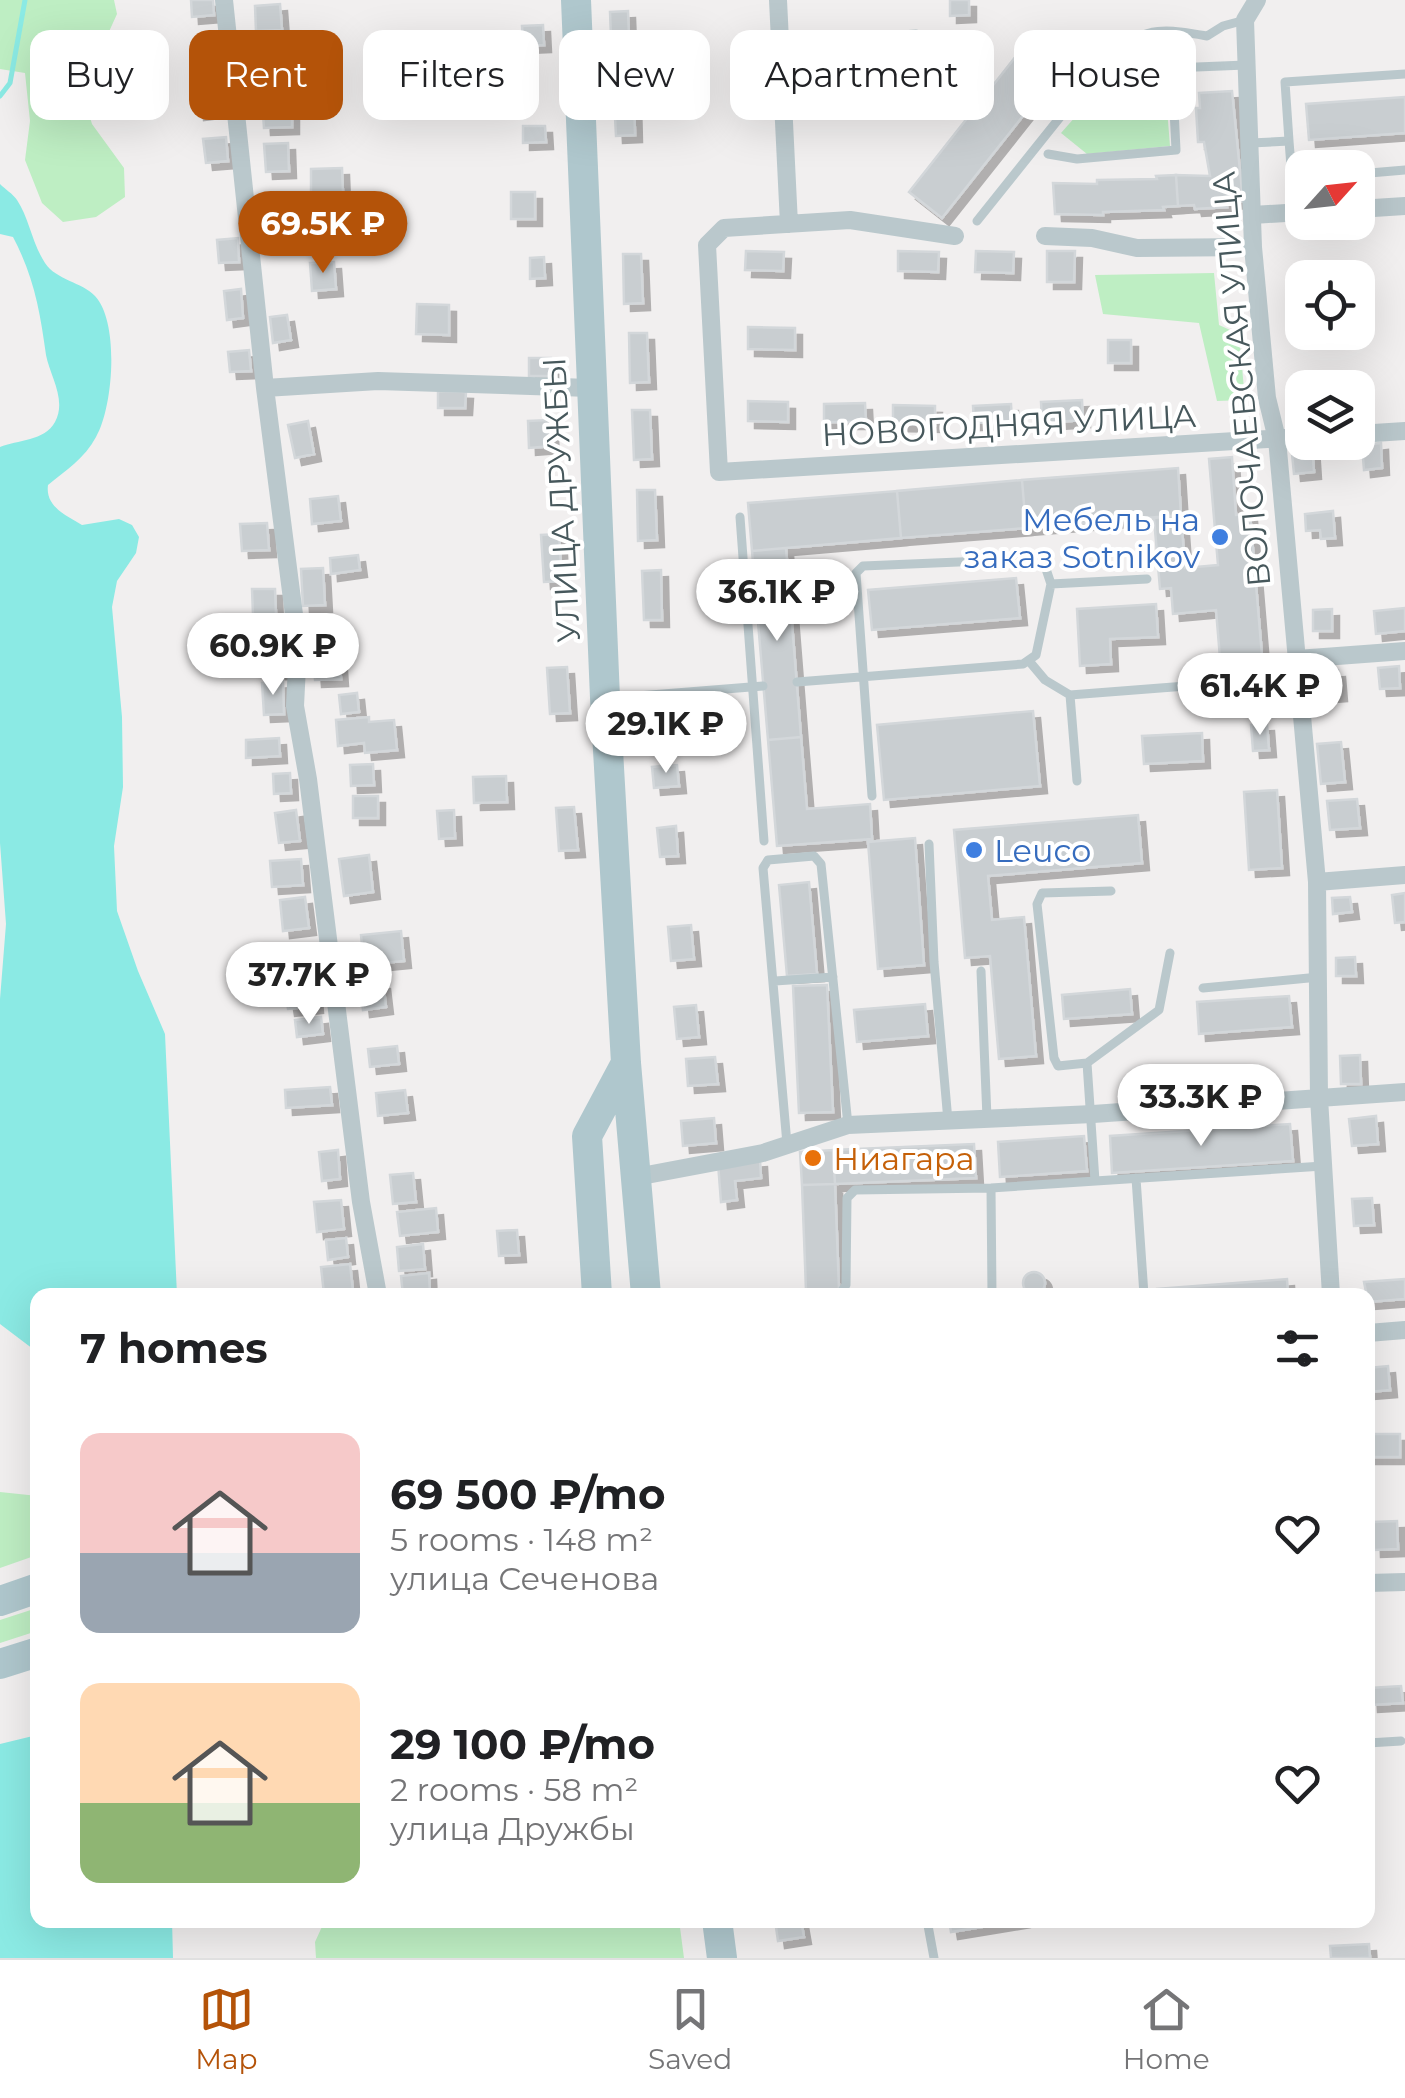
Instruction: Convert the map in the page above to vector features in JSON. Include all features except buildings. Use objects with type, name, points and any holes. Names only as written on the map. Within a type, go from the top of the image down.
[{"type":"main road","name":"УЛИЦА ДРУЖБЫ","points":[[576,0],[605,698],[626,1063],[645,1288]]},
{"type":"main road","points":[[597,1288],[587,1136],[626,1063]]},
{"type":"main road","points":[[0,1601],[30,1591]]},
{"type":"main road","points":[[0,1664],[30,1655]]},
{"type":"main road","points":[[718,1928],[722,1958]]},
{"type":"street","points":[[224,0],[298,646],[295,706],[328,931],[360,1202],[377,1288]]},
{"type":"street","points":[[778,0],[779,30]]},
{"type":"street","points":[[1244,20],[1257,0]]},
{"type":"street","name":"ВОЛОЧАЕВСКАЯ УЛИЦА","points":[[1244,20],[1254,247],[1267,398],[1277,438],[1317,882],[1319,1098],[1331,1288]]},
{"type":"street","points":[[784,120],[789,224],[850,220],[955,236]]},
{"type":"street","points":[[1375,208],[1405,206]]},
{"type":"street","points":[[1253,216],[1285,213]]},
{"type":"street","name":"НОВОГОДНЯЯ УЛИЦА","points":[[789,224],[724,228],[707,245],[719,472],[1285,438]]},
{"type":"street","points":[[1045,236],[1092,238],[1137,248],[1254,247]]},
{"type":"street","points":[[266,388],[378,381],[590,388]]},
{"type":"street","points":[[1375,433],[1405,432]]},
{"type":"street","points":[[1297,659],[1405,651]]},
{"type":"street","points":[[1317,882],[1405,875]]},
{"type":"street","points":[[636,1177],[763,1153],[848,1125],[1093,1114],[1405,1092]]},
{"type":"street","points":[[1375,1332],[1405,1330]]},
{"type":"street","points":[[1375,1584],[1405,1582]]},
{"type":"lane","points":[[1196,34],[1207,36],[1244,20]]},
{"type":"lane","points":[[1196,67],[1246,65]]},
{"type":"lane","points":[[1290,150],[1285,82],[1405,74]]},
{"type":"lane","points":[[977,221],[1058,120]]},
{"type":"lane","points":[[1048,154],[1078,159],[1176,150],[1175,120]]},
{"type":"lane","points":[[1250,144],[1289,141]]},
{"type":"lane","points":[[1375,173],[1405,170]]},
{"type":"lane","points":[[740,517],[764,841]]},
{"type":"lane","points":[[797,682],[863,676],[1029,661],[1036,655],[1050,584],[1046,569],[1037,559],[864,566],[854,578],[863,676],[872,796]]},
{"type":"lane","points":[[1050,584],[1146,579]]},
{"type":"lane","points":[[1029,661],[1045,680],[1070,695],[1212,684]]},
{"type":"lane","points":[[605,698],[764,686]]},
{"type":"lane","points":[[1070,695],[1077,781]]},
{"type":"lane","points":[[929,844],[934,962],[948,1120]]},
{"type":"lane","points":[[788,1144],[764,864],[768,860],[814,856],[821,864],[848,1125]]},
{"type":"lane","points":[[1111,891],[1042,892],[1037,904],[1058,1066],[1087,1063],[1159,1010],[1170,953]]},
{"type":"lane","points":[[981,971],[987,1119]]},
{"type":"lane","points":[[776,981],[833,977]]},
{"type":"lane","points":[[1203,988],[1319,977]]},
{"type":"lane","points":[[1087,1063],[1095,1181]]},
{"type":"lane","points":[[844,1288],[846,1204],[850,1192],[991,1188],[1323,1166]]},
{"type":"lane","points":[[1136,1178],[1144,1288]]},
{"type":"lane","points":[[991,1188],[992,1288]]},
{"type":"lane","points":[[1375,1743],[1401,1741]]},
{"type":"lane","points":[[928,1928],[934,1958]]},
{"type":"green space","points":[[0,0],[114,0],[117,14],[110,30],[30,30],[30,120],[91,120],[124,168],[125,197],[96,217],[63,222],[42,203],[25,160],[30,121],[25,73],[0,69]]},
{"type":"green space","points":[[1072,120],[1168,120],[1170,146],[1087,154],[1061,133]]},
{"type":"green space","points":[[1214,273],[1219,325],[1239,334],[1245,400],[1217,401],[1199,323],[1103,314],[1095,275]]},
{"type":"green space","points":[[0,1492],[30,1495],[30,1557],[0,1568]]},
{"type":"green space","points":[[30,1610],[30,1633],[0,1643],[0,1620]]},
{"type":"green space","points":[[321,1928],[680,1928],[684,1958],[316,1958],[315,1942]]},
{"type":"water","points":[[0,184],[21,207],[45,263],[95,296],[108,325],[110,387],[102,424],[86,451],[48,485],[48,493],[58,510],[82,525],[119,519],[132,525],[139,537],[136,553],[117,581],[112,607],[122,717],[123,787],[114,846],[117,911],[165,1034],[177,1288],[30,1288],[30,1347],[0,1324],[0,999],[6,924],[0,843],[0,447],[45,433],[55,422],[59,405],[31,280],[13,237],[0,234]]},
{"type":"water","points":[[30,1737],[30,1928],[172,1928],[173,1958],[0,1958],[0,1744]]},
{"type":"waterway","points":[[0,96],[10,83],[25,0]]},
{"type":"place","name":"Мебель на заказ Sotnikov","points":[[1220,537]]},
{"type":"place","name":"Leuco","points":[[974,850]]},
{"type":"place","name":"Ниагара","points":[[813,1158]]}]
